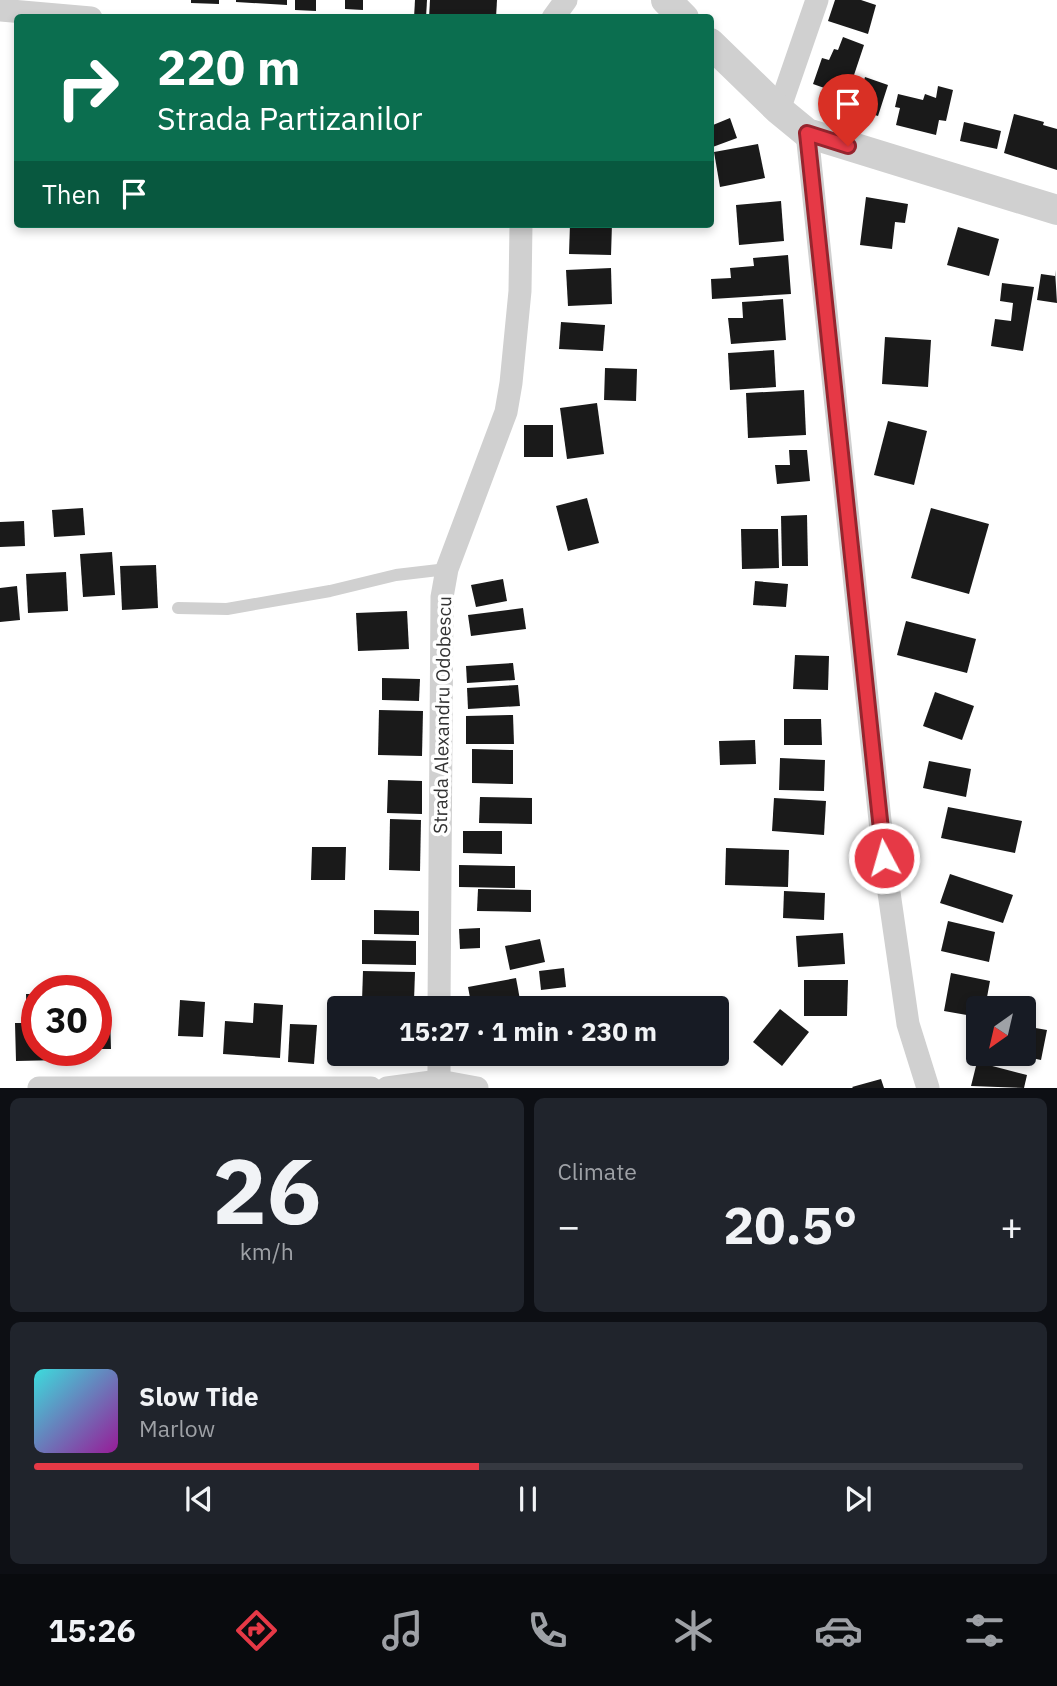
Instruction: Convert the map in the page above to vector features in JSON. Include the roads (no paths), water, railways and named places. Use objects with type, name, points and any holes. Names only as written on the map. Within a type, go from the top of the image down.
[{"type":"street","points":[[666,0],[680,14]]},
{"type":"street","points":[[779,110],[817,0]]},
{"type":"street","points":[[0,10],[46,14]]},
{"type":"street","points":[[714,47],[779,110],[807,133],[1057,210]]},
{"type":"street","points":[[807,133],[884,858],[908,1024],[928,1087]]},
{"type":"street","name":"Strada Alexandru Odobescu","points":[[439,996],[442,597],[447,569],[506,412],[520,291],[521,228]]},
{"type":"street","points":[[439,1066],[439,1081]]},
{"type":"street","points":[[387,1087],[439,1081],[477,1087]]},
{"type":"street","points":[[39,1087],[370,1087]]},
{"type":"lane","points":[[178,608],[227,609],[330,591],[396,575],[447,569]]}]
